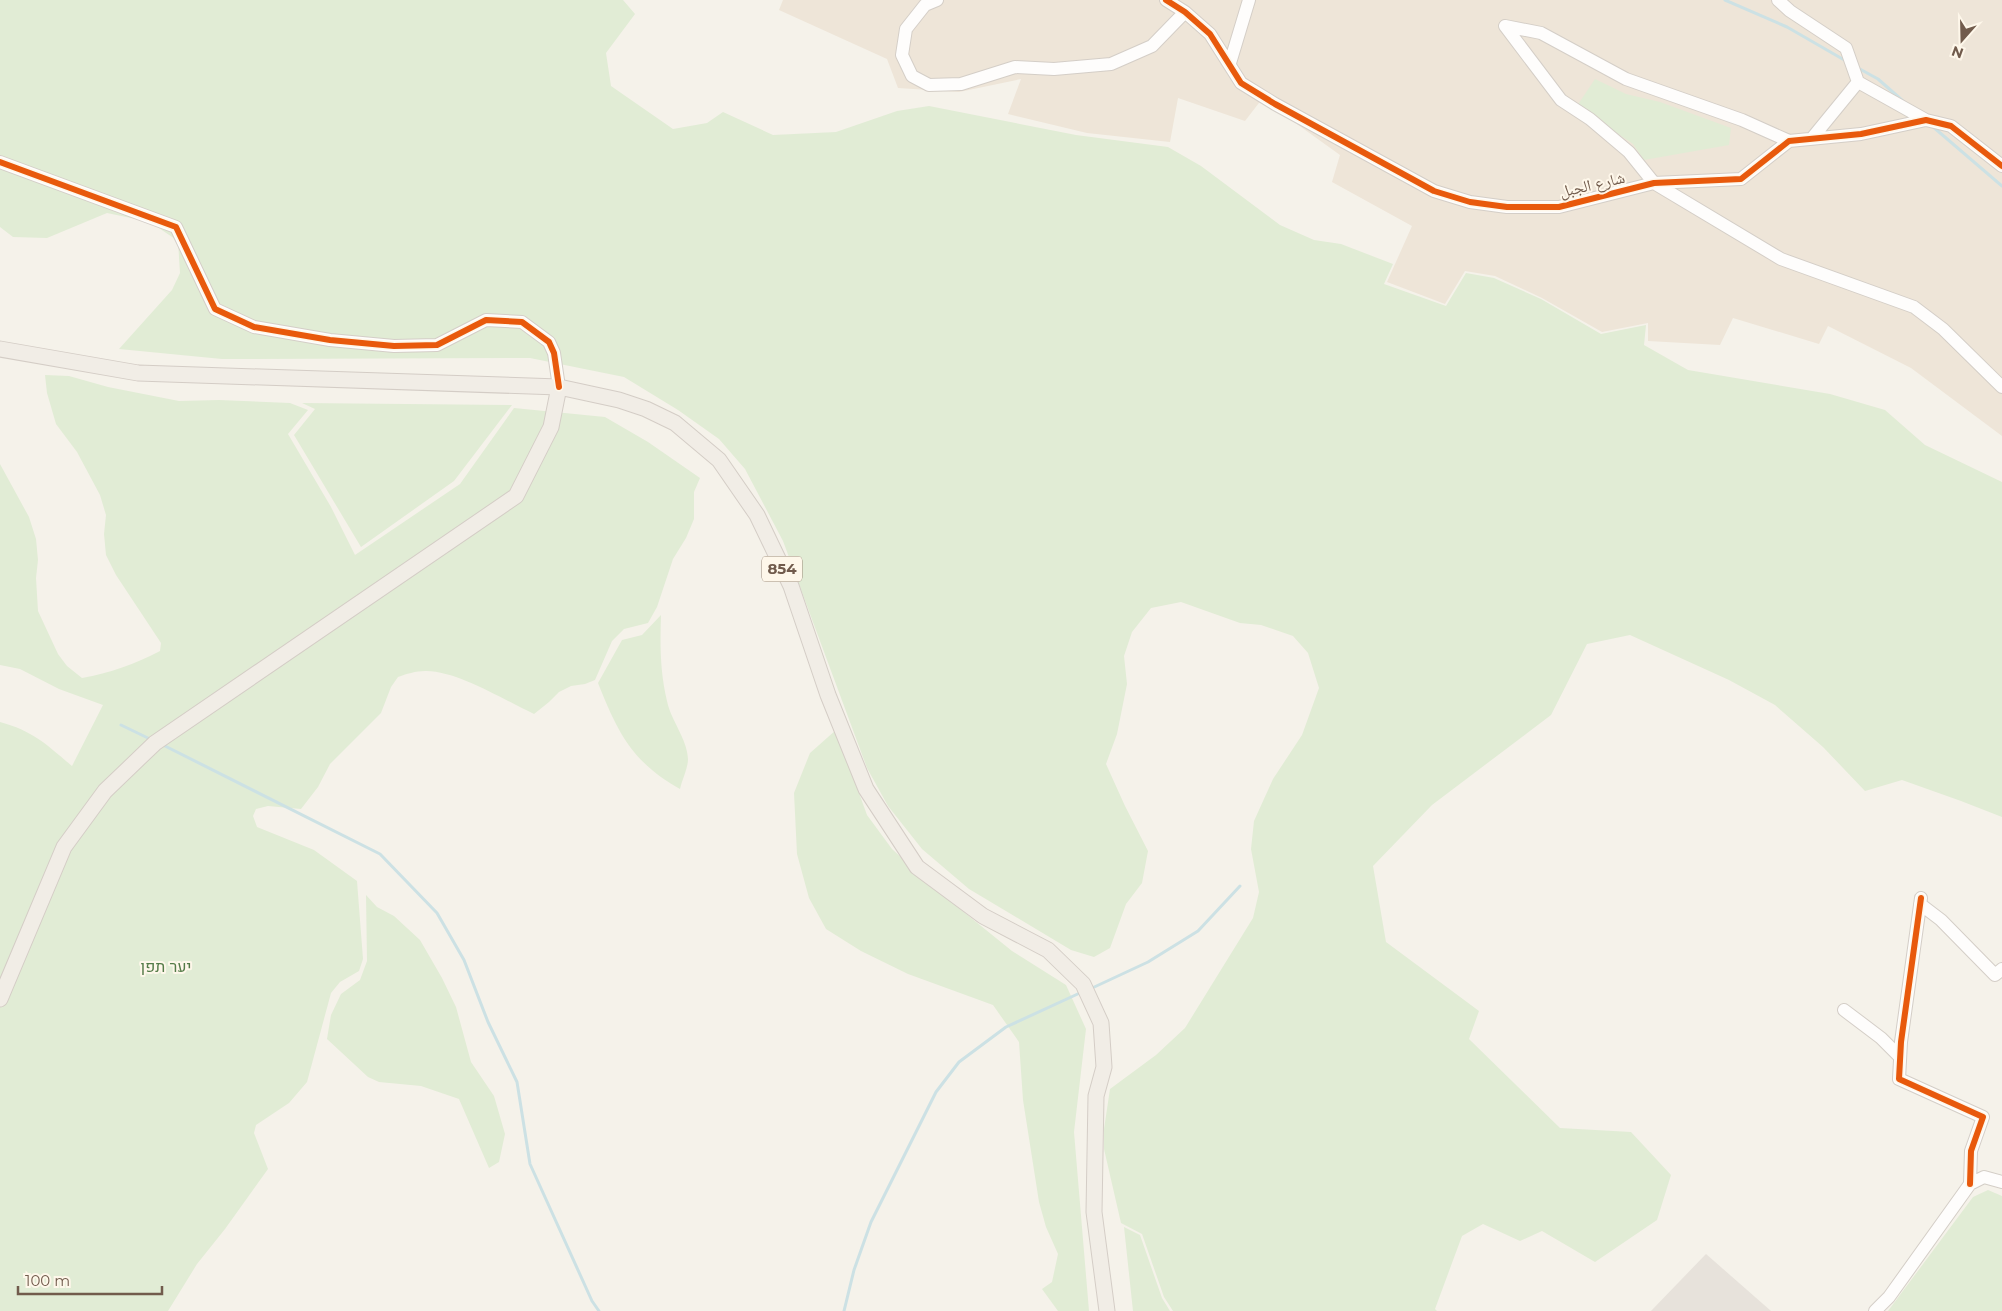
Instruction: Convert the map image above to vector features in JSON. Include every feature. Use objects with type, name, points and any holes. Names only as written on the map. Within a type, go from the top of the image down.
[{"type":"main road","name":"854","points":[[0,349],[138,373],[559,387],[619,400],[646,409],[675,423],[719,460],[757,514],[790,586],[828,695],[866,789],[917,867],[984,916],[1048,950],[1083,984],[1101,1023],[1104,1067],[1096,1096],[1094,1212],[1107,1311]]},
{"type":"main road","points":[[0,999],[64,847],[105,791],[154,743],[516,496],[551,426],[559,387]]},
{"type":"street","points":[[937,0],[925,5],[906,29],[902,55],[912,76],[929,85],[961,84],[1015,67],[1054,69],[1111,64],[1152,46],[1185,12]]},
{"type":"street","name":"شارع الجبل","points":[[1166,0],[1185,12],[1210,34],[1241,83],[1275,104],[1434,191],[1470,202],[1507,207],[1560,207],[1654,183],[1741,179],[1789,141],[1813,137],[1861,134],[1926,120],[1951,126],[2002,166]]},
{"type":"street","points":[[1230,63],[1249,0]]},
{"type":"street","points":[[1778,0],[1790,11],[1846,48],[1858,82],[1926,120]]},
{"type":"street","points":[[1789,141],[1742,120],[1626,79],[1540,33],[1505,26],[1561,100],[1590,120],[1629,152],[1654,183],[1781,259],[1914,308],[1943,329],[2002,388]]},
{"type":"street","points":[[1813,137],[1858,82]]},
{"type":"street","points":[[0,162],[176,227],[215,309],[254,327],[330,340],[394,346],[438,345],[486,320],[522,322],[550,342],[554,353],[559,387]]},
{"type":"street","points":[[1970,1184],[1971,1151],[1983,1117],[1899,1080],[1900,1057],[1921,901],[1995,975],[2002,969]]},
{"type":"street","points":[[1844,1010],[1881,1038],[1900,1057]]},
{"type":"street","points":[[1875,1311],[1889,1296],[1970,1184],[1984,1177],[2002,1182]]},
{"type":"shaded area","points":[[783,0],[2002,0],[2002,436],[1911,368],[1828,326],[1819,344],[1733,318],[1720,345],[1648,341],[1648,323],[1602,332],[1542,298],[1495,276],[1465,271],[1445,304],[1387,282],[1412,226],[1332,182],[1340,155],[1262,99],[1245,121],[1178,98],[1170,142],[1087,133],[1008,114],[1021,79],[959,92],[898,88],[887,59],[779,10]]},
{"type":"shaded area","points":[[1706,1254],[1771,1311],[1651,1311]]},
{"type":"green space","points":[[0,0],[623,0],[635,14],[606,53],[611,86],[673,129],[707,123],[723,112],[773,135],[836,132],[897,111],[929,106],[1076,135],[1168,147],[1201,166],[1280,225],[1314,240],[1341,244],[1393,264],[1384,284],[1446,306],[1466,273],[1494,278],[1541,299],[1601,334],[1646,325],[1644,345],[1688,370],[1830,394],[1885,410],[1925,445],[2002,482],[2002,817],[1902,780],[1865,791],[1823,747],[1775,705],[1729,680],[1630,635],[1587,644],[1551,715],[1432,805],[1373,866],[1386,942],[1479,1011],[1469,1039],[1560,1128],[1631,1132],[1671,1175],[1657,1220],[1595,1262],[1542,1231],[1520,1241],[1483,1224],[1462,1236],[1435,1309],[1437,1311],[1173,1311],[1164,1297],[1142,1234],[1121,1223],[1104,1149],[1104,1129],[1110,1089],[1156,1055],[1185,1028],[1253,918],[1259,892],[1251,849],[1254,821],[1273,779],[1302,735],[1319,688],[1308,653],[1293,636],[1261,625],[1240,623],[1181,602],[1151,608],[1132,632],[1124,656],[1127,684],[1117,734],[1106,764],[1148,851],[1142,883],[1126,904],[1110,948],[1094,957],[1071,950],[969,889],[922,849],[888,806],[867,768],[783,541],[745,469],[719,439],[678,410],[624,377],[530,358],[222,359],[119,349],[172,290],[180,273],[178,241],[150,222],[107,213],[47,238],[13,237],[0,227]]},
{"type":"green space","points":[[1595,79],[1626,94],[1660,102],[1731,128],[1729,145],[1644,160],[1633,144],[1577,106]]},
{"type":"green space","name":"יער תפן","points":[[45,375],[69,376],[108,387],[179,401],[219,400],[290,403],[308,410],[288,434],[331,507],[355,555],[460,484],[514,408],[605,417],[648,442],[700,478],[694,492],[694,519],[686,538],[673,559],[657,607],[648,623],[624,629],[612,641],[595,680],[571,686],[559,692],[534,714],[481,687],[451,675],[425,671],[398,677],[391,687],[381,713],[330,764],[318,787],[301,809],[268,806],[256,809],[253,816],[257,827],[314,850],[357,881],[363,959],[359,971],[340,982],[331,993],[307,1082],[289,1103],[256,1125],[254,1133],[268,1169],[197,1264],[168,1311],[0,1311],[0,722],[30,734],[72,766],[103,705],[59,689],[20,669],[0,665],[0,464],[29,517],[36,539],[38,611],[58,654],[67,666],[82,678],[102,674],[132,664],[160,651],[161,643],[116,575],[106,555],[104,534],[106,515],[100,495],[77,452],[56,424],[47,393]]},
{"type":"green space","points":[[302,403],[512,405],[454,481],[361,547],[294,435],[315,409]]},
{"type":"green space","points":[[661,615],[663,680],[669,708],[685,744],[688,759],[680,789],[650,768],[628,745],[612,717],[598,683],[622,640],[642,635]]},
{"type":"green space","points":[[836,730],[867,815],[892,849],[939,892],[1012,951],[1066,985],[1086,1029],[1074,1132],[1089,1311],[1058,1311],[1042,1289],[1052,1282],[1058,1254],[1046,1227],[1039,1202],[1023,1100],[1019,1042],[993,1005],[908,974],[861,951],[826,929],[809,898],[797,854],[794,793],[810,753]]},
{"type":"green space","points":[[366,895],[377,907],[394,916],[420,940],[456,1007],[471,1062],[494,1096],[505,1134],[499,1162],[489,1168],[459,1099],[421,1086],[379,1082],[368,1077],[327,1039],[331,1015],[341,994],[360,980],[367,961]]},
{"type":"green space","points":[[1988,1190],[2002,1196],[2002,1311],[1888,1311],[1973,1197]]},
{"type":"green space","points":[[1124,1227],[1140,1235],[1162,1298],[1170,1311],[1133,1311]]},
{"type":"waterway","points":[[1725,0],[1787,27],[1846,61]]},
{"type":"waterway","points":[[1858,68],[1878,79],[1903,101]]},
{"type":"waterway","points":[[1932,126],[2002,186]]},
{"type":"waterway","points":[[121,725],[152,740]]},
{"type":"waterway","points":[[163,745],[380,854],[437,913],[464,960],[488,1022],[517,1082],[530,1164],[592,1301],[599,1311]]},
{"type":"waterway","points":[[1090,989],[1148,962],[1198,931],[1240,886]]},
{"type":"waterway","points":[[844,1311],[854,1270],[871,1222],[936,1092],[959,1062],[1006,1027],[1082,992]]},
{"type":"cycle path","points":[[1166,0],[1185,12],[1210,34],[1241,83],[1275,104],[1434,191],[1470,202],[1507,207],[1559,207],[1654,183],[1741,179],[1789,141],[1861,134],[1926,120],[1951,126],[2002,166]]},
{"type":"cycle path","points":[[0,162],[176,227],[215,309],[254,327],[330,340],[394,346],[437,345],[486,320],[522,322],[549,342],[554,353],[559,387]]},
{"type":"cycle path","points":[[1921,898],[1901,1042],[1899,1079],[1983,1117],[1971,1151],[1970,1184]]}]
